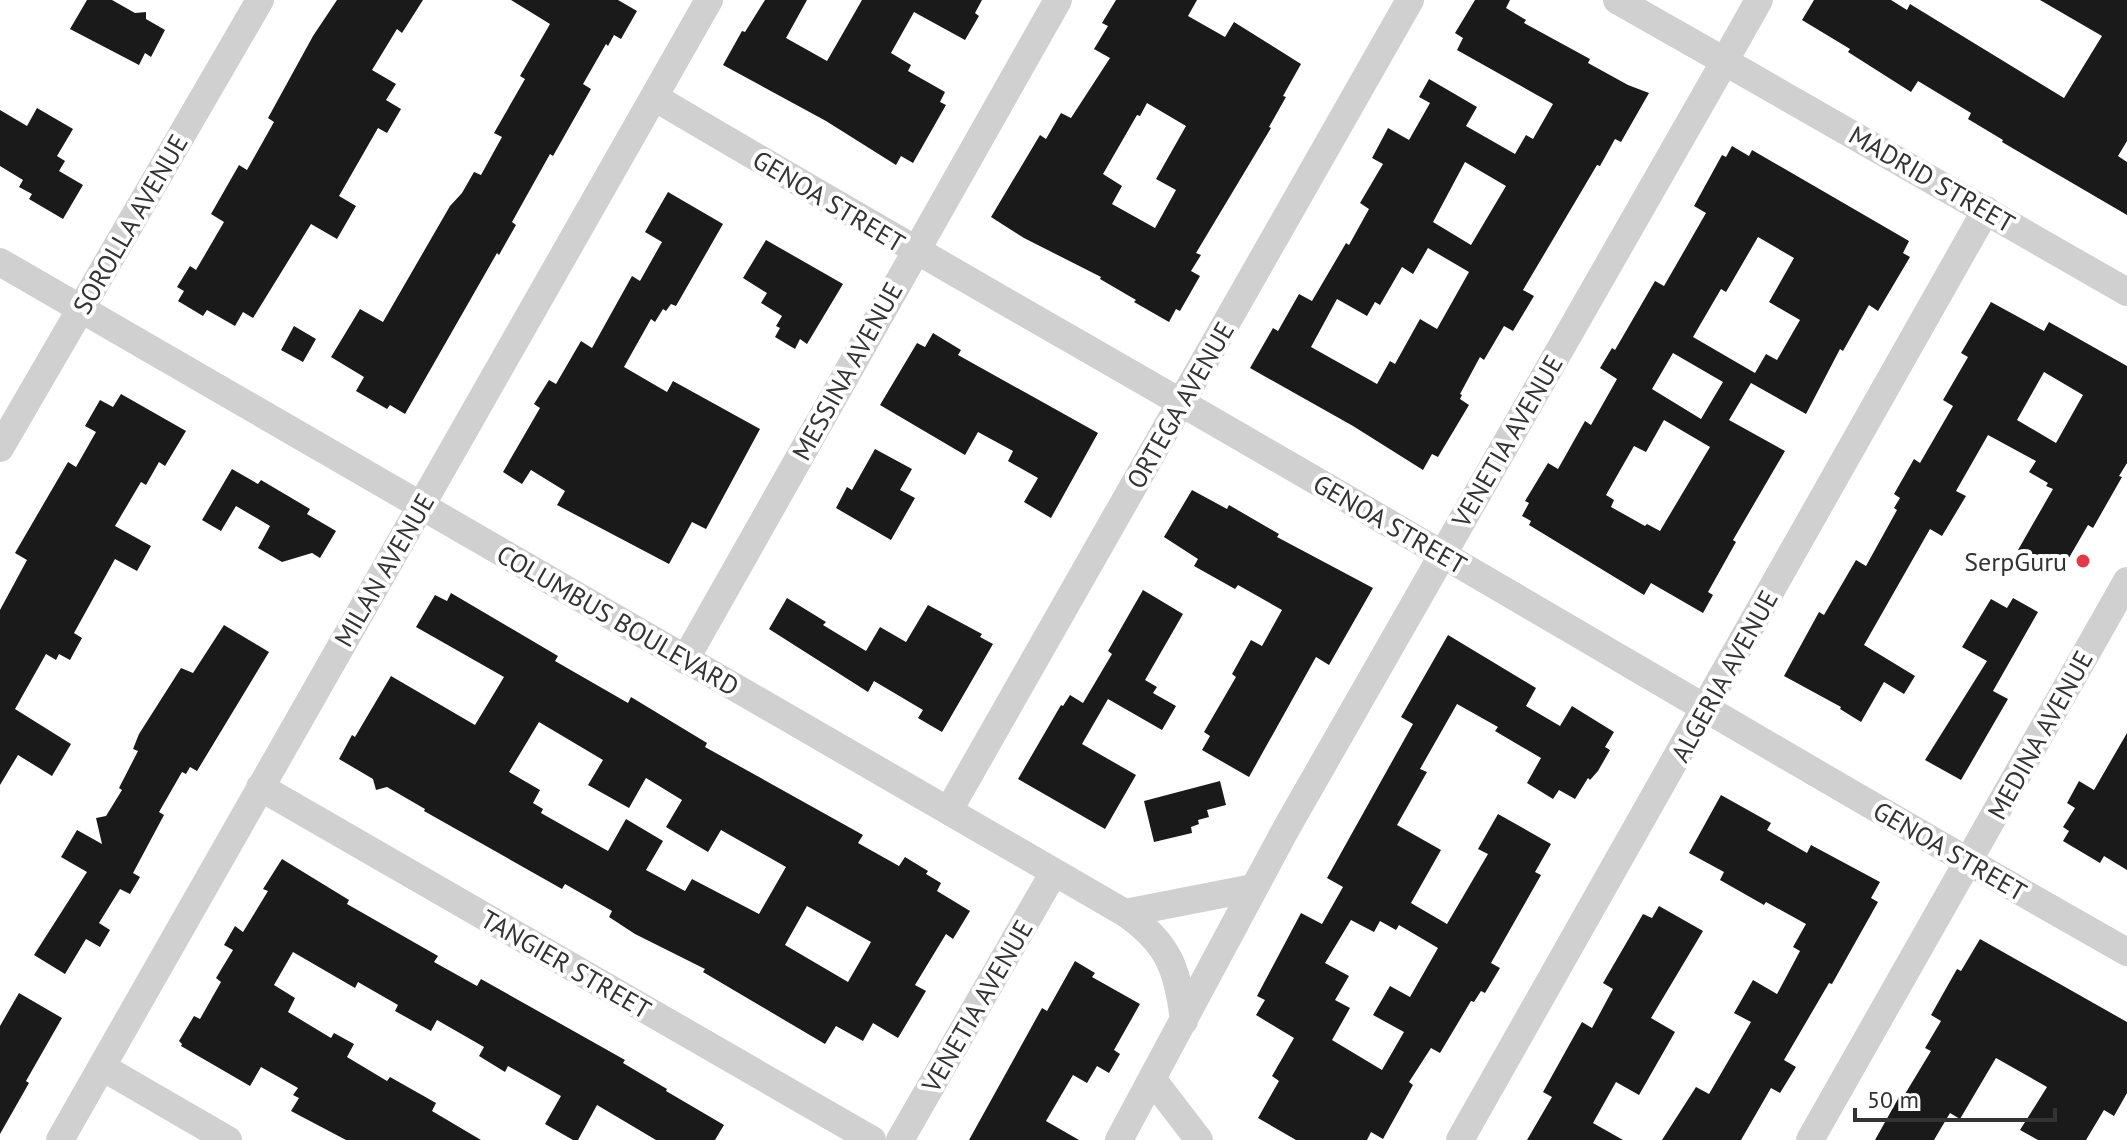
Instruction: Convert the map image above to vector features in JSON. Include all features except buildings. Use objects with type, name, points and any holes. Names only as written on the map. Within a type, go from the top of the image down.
[{"type":"street","name":"SOROLLA AVENUE","points":[[0,448],[260,0]]},
{"type":"street","name":"MILAN AVENUE","points":[[60,1140],[709,0]]},
{"type":"street","name":"MESSINA AVENUE","points":[[685,660],[1058,0]]},
{"type":"street","name":"ORTEGA AVENUE","points":[[949,810],[1410,0]]},
{"type":"street","name":"MADRID STREET","points":[[1617,0],[2127,292]]},
{"type":"street","name":"VENETIA AVENUE","points":[[1119,1140],[1253,888],[1759,0]]},
{"type":"street","name":"GENOA STREET","points":[[654,97],[2127,952]]},
{"type":"street","name":"ALGERIA AVENUE","points":[[1460,1140],[1986,210]]},
{"type":"street","name":"COLUMBUS BOULEVARD","points":[[0,262],[1125,913],[1151,933],[1172,961],[1184,1021]]},
{"type":"street","name":"MEDINA AVENUE","points":[[1810,1140],[2127,581]]},
{"type":"street","name":"TANGIER STREET","points":[[260,787],[872,1140]]},
{"type":"street","name":"VENETIA AVENUE","points":[[900,1140],[1054,872]]},
{"type":"street","points":[[1125,913],[1253,888]]},
{"type":"street","points":[[102,1067],[228,1140]]},
{"type":"street","points":[[1153,1080],[1199,1140]]},
{"type":"place","name":"SerpGuru","points":[[2083,561]]}]
